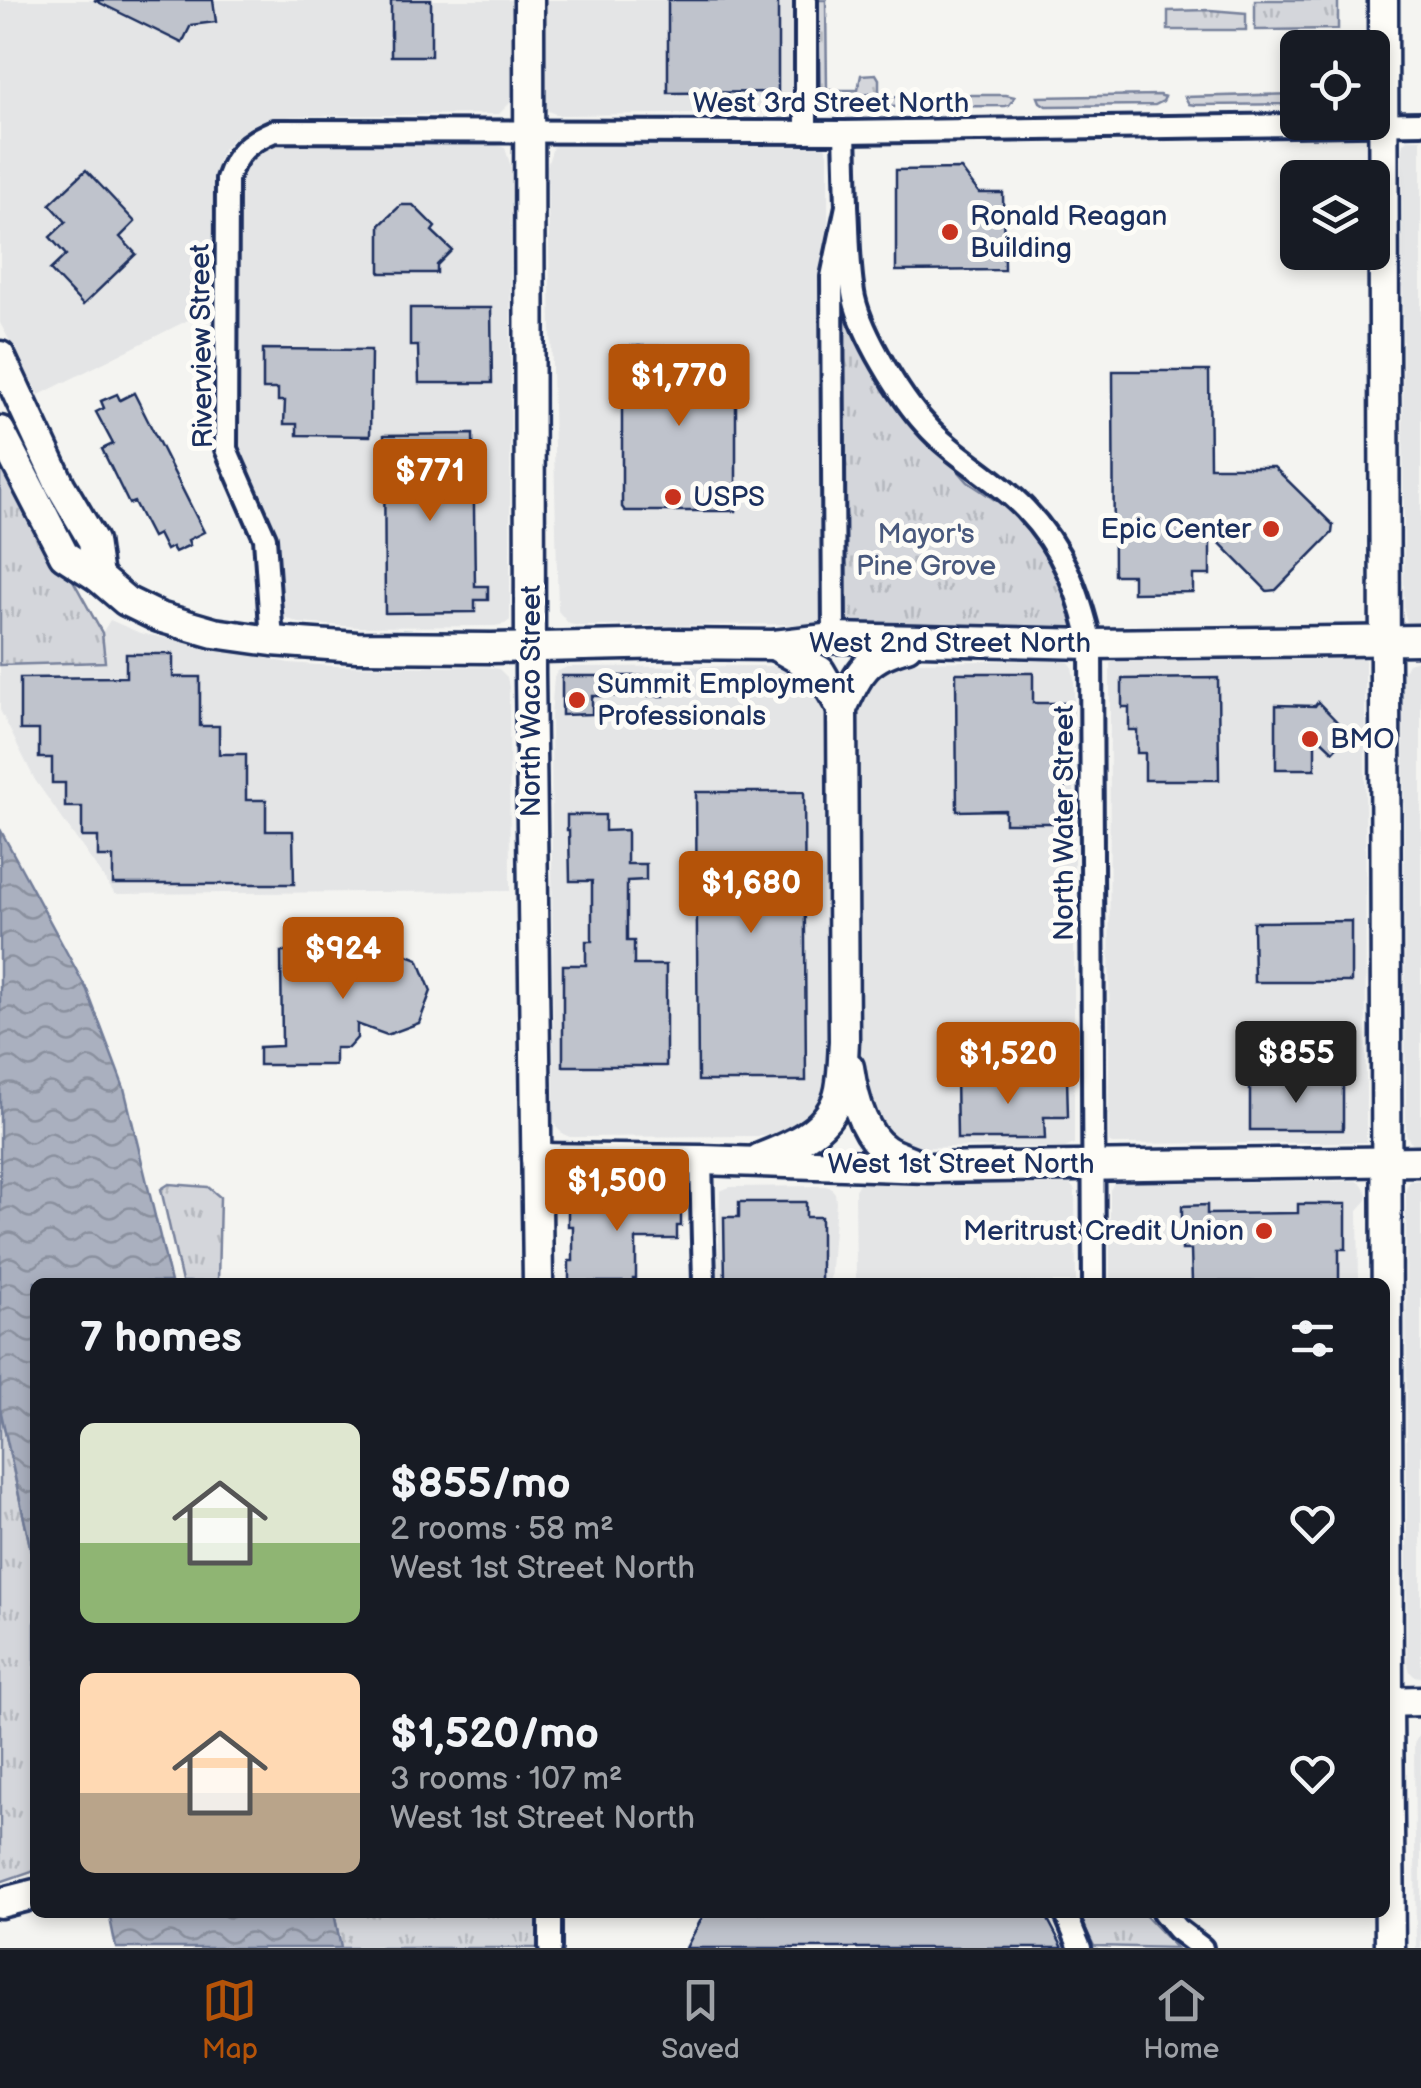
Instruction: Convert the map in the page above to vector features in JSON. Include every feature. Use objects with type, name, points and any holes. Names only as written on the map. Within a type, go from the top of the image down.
[{"type":"street","name":"North Waco Street","points":[[530,0],[531,648],[538,1278]]},
{"type":"street","points":[[806,0],[806,132]]},
{"type":"street","points":[[1384,0],[1384,30]]},
{"type":"street","name":"West 3rd Street North","points":[[1390,123],[1421,124]]},
{"type":"street","name":"West 3rd Street North","points":[[280,131],[845,132],[1280,125]]},
{"type":"street","name":"Riverview Street","points":[[272,641],[265,538],[226,449],[227,180],[242,150],[258,138],[280,131]]},
{"type":"street","points":[[834,638],[832,277],[847,206],[845,132]]},
{"type":"street","points":[[1383,140],[1386,1278]]},
{"type":"street","name":"North Water Street","points":[[847,206],[856,303],[890,374],[922,422],[1024,508],[1059,551],[1081,601],[1090,644],[1094,1278]]},
{"type":"street","points":[[0,356],[60,485],[92,541],[98,578]]},
{"type":"street","name":"West 2nd Street North","points":[[0,431],[64,555],[126,601],[160,617],[214,633],[357,646],[531,648],[774,645],[834,638],[1090,644],[1421,640]]},
{"type":"street","points":[[749,1162],[800,1140],[830,1114],[839,1092],[844,1041],[842,709],[860,672],[875,658],[902,646],[932,642]]},
{"type":"street","points":[[774,645],[820,671],[842,709]]},
{"type":"street","points":[[844,1041],[852,1090],[873,1136],[885,1150],[928,1168]]},
{"type":"street","name":"West 1st Street North","points":[[536,1158],[928,1168],[1421,1161]]},
{"type":"street","points":[[701,1160],[704,1278]]},
{"type":"street","points":[[1390,1702],[1421,1701]]},
{"type":"street","points":[[0,1903],[30,1895]]},
{"type":"street","points":[[550,1918],[550,1948]]},
{"type":"street","points":[[1068,1918],[1080,1948]]},
{"type":"street","points":[[1168,1918],[1202,1948]]},
{"type":"street","points":[[1390,1918],[1390,1948]]},
{"type":"shaded area","points":[[0,0],[514,0],[513,100],[499,114],[293,116],[258,122],[233,138],[218,161],[212,214],[212,308],[39,395],[0,323]]},
{"type":"shaded area","points":[[543,0],[797,0],[797,109],[789,113],[558,115],[548,111],[543,94]]},
{"type":"shaded area","points":[[1410,139],[1421,139],[1421,625],[1407,622],[1404,612],[1402,148]]},
{"type":"shaded area","points":[[561,142],[816,142],[825,146],[829,611],[828,617],[817,624],[580,626],[569,624],[558,611],[547,166],[553,147]]},
{"type":"shaded area","points":[[492,143],[505,148],[511,167],[510,620],[495,626],[360,627],[299,623],[286,618],[276,599],[276,541],[269,515],[235,442],[238,174],[260,151],[279,144]]},
{"type":"shaded area","points":[[110,620],[140,633],[289,663],[499,669],[507,677],[509,687],[510,891],[115,894],[35,780],[0,710],[0,665],[104,661],[102,633]]},
{"type":"shaded area","points":[[1361,653],[1365,661],[1366,1142],[1112,1144],[1110,663],[1123,659],[1250,658]]},
{"type":"shaded area","points":[[1421,659],[1421,1144],[1415,1144],[1406,1134],[1403,673],[1408,663]]},
{"type":"shaded area","points":[[1063,660],[1072,666],[1074,679],[1074,1144],[1065,1148],[907,1147],[880,1133],[860,1067],[862,696],[877,675],[900,662]]},
{"type":"shaded area","points":[[567,667],[798,669],[821,688],[830,718],[829,1067],[828,1085],[821,1102],[799,1125],[764,1136],[563,1134],[554,1118],[554,677]]},
{"type":"shaded area","points":[[1421,1180],[1421,1677],[1410,1672],[1407,1662],[1406,1188],[1410,1181]]},
{"type":"shaded area","points":[[1357,1181],[1368,1194],[1358,1210],[1359,1278],[1110,1278],[1110,1190],[1114,1183]]},
{"type":"shaded area","points":[[859,1183],[1069,1183],[1075,1190],[1076,1278],[856,1278],[855,1190]]},
{"type":"shaded area","points":[[730,1187],[830,1187],[836,1202],[830,1278],[718,1278],[720,1191]]},
{"type":"shaded area","points":[[1421,1731],[1421,1948],[1416,1948],[1414,1744]]},
{"type":"green space","points":[[818,0],[826,0],[827,90],[858,90],[861,75],[876,74],[879,92],[843,99],[820,98]]},
{"type":"green space","points":[[1255,0],[1338,0],[1338,29],[1255,30]]},
{"type":"green space","points":[[1168,11],[1246,13],[1246,30],[1168,30]]},
{"type":"green space","points":[[1280,94],[1280,104],[1195,105],[1185,97]]},
{"type":"green space","points":[[902,95],[1015,97],[1005,106],[881,107],[879,102]]},
{"type":"green space","points":[[1038,97],[1165,97],[1155,105],[1046,106]]},
{"type":"green space","name":"Mayor's Pine Grove","points":[[834,266],[892,395],[968,482],[1021,517],[1055,558],[1080,633],[842,628]]},
{"type":"green space","points":[[0,448],[102,633],[105,662],[0,665]]},
{"type":"green space","points":[[169,1184],[208,1187],[220,1197],[218,1278],[181,1278],[161,1189]]},
{"type":"green space","points":[[0,1409],[30,1546],[30,1872],[0,1882]]},
{"type":"green space","points":[[335,1918],[562,1918],[560,1948],[341,1948]]},
{"type":"green space","points":[[1080,1918],[1148,1918],[1176,1948],[1094,1946]]},
{"type":"water","points":[[0,829],[87,990],[124,1088],[170,1278],[30,1278],[30,1546],[0,1408]]},
{"type":"water","points":[[110,1918],[335,1918],[341,1948],[116,1948]]},
{"type":"building","points":[[94,0],[213,0],[216,22],[191,25],[182,43]]},
{"type":"building","points":[[391,0],[431,0],[431,56],[391,56]]},
{"type":"building","points":[[668,0],[778,0],[778,92],[668,93]]},
{"type":"building","name":"Ronald Reagan Building","points":[[961,169],[979,193],[1003,193],[1004,270],[896,271],[896,170]]},
{"type":"building","points":[[86,170],[135,222],[120,237],[136,254],[83,305],[50,270],[66,255],[50,237],[66,222],[50,204]]},
{"type":"building","points":[[401,205],[413,205],[452,250],[437,265],[437,273],[380,273],[380,225]]},
{"type":"building","points":[[410,308],[491,308],[492,383],[419,383],[418,346],[410,346]]},
{"type":"building","points":[[622,346],[704,346],[704,350],[731,350],[736,355],[736,511],[625,511],[622,507]]},
{"type":"building","points":[[263,349],[371,350],[370,436],[297,435],[297,424],[284,424],[285,401],[278,401],[278,389],[263,389]]},
{"type":"building","points":[[1113,371],[1209,371],[1210,467],[1274,467],[1333,525],[1332,533],[1276,590],[1267,591],[1210,533],[1210,575],[1193,575],[1193,592],[1133,593],[1133,575],[1114,575]]},
{"type":"building","points":[[134,393],[204,532],[175,552],[172,547],[166,550],[158,534],[152,537],[134,502],[129,504],[102,449],[113,444],[96,412],[104,408],[101,401],[117,394],[120,400]]},
{"type":"building","points":[[473,434],[475,586],[488,586],[488,600],[475,600],[475,612],[385,613],[384,435]]},
{"type":"building","points":[[126,654],[173,654],[173,677],[200,677],[200,726],[219,726],[219,754],[246,754],[246,800],[266,800],[266,831],[293,831],[294,884],[113,884],[113,857],[98,857],[98,837],[82,837],[82,807],[65,807],[65,783],[52,783],[52,758],[39,758],[39,730],[20,730],[20,678],[126,677]]},
{"type":"building","points":[[956,673],[1033,673],[1033,703],[1064,703],[1065,811],[1057,811],[1057,823],[1005,823],[1005,810],[957,811]]},
{"type":"building","points":[[562,676],[664,676],[664,696],[592,696],[592,714],[562,715]]},
{"type":"building","points":[[1218,678],[1219,780],[1145,780],[1145,753],[1137,753],[1137,730],[1129,730],[1129,707],[1122,707],[1122,679]]},
{"type":"building","name":"BMO","points":[[1318,702],[1349,734],[1333,751],[1315,734],[1315,769],[1276,769],[1276,705],[1315,706]]},
{"type":"building","points":[[696,792],[804,792],[806,1081],[698,1081]]},
{"type":"building","points":[[567,815],[605,815],[605,831],[627,830],[627,864],[646,864],[646,880],[627,881],[627,941],[634,941],[634,965],[666,965],[666,1066],[563,1066],[563,965],[586,965],[586,941],[592,941],[592,881],[570,881]]},
{"type":"building","points":[[1351,921],[1351,982],[1254,982],[1253,922]]},
{"type":"building","points":[[387,947],[418,959],[431,991],[419,1023],[387,1035],[357,1024],[357,1038],[348,1048],[335,1048],[335,1065],[259,1065],[259,1047],[282,1046],[281,952],[335,952],[335,956],[356,960]]},
{"type":"building","points":[[956,1073],[972,1073],[972,1079],[1067,1078],[1068,1117],[1044,1117],[1045,1139],[957,1139]]},
{"type":"building","points":[[1250,1081],[1343,1081],[1343,1130],[1250,1130]]},
{"type":"building","points":[[573,1197],[677,1197],[681,1226],[677,1226],[677,1239],[636,1239],[636,1278],[569,1278],[573,1226],[568,1226],[568,1208],[573,1208]]},
{"type":"building","points":[[739,1202],[806,1202],[806,1217],[821,1217],[821,1278],[725,1278],[724,1217],[739,1217]]},
{"type":"building","name":"Meritrust Credit Union","points":[[1298,1204],[1346,1204],[1346,1249],[1339,1249],[1339,1278],[1192,1278],[1191,1250],[1182,1250],[1182,1206],[1207,1205],[1207,1214],[1298,1213]]},
{"type":"building","points":[[702,1918],[1047,1918],[1063,1948],[686,1948]]},
{"type":"place","name":"Ronald Reagan Building","points":[[950,232]]},
{"type":"place","name":"USPS","points":[[673,497]]},
{"type":"place","name":"Epic Center","points":[[1271,529]]},
{"type":"place","name":"Summit Employment Professionals","points":[[577,700]]},
{"type":"place","name":"BMO","points":[[1310,739]]},
{"type":"place","name":"Meritrust Credit Union","points":[[1264,1231]]}]
